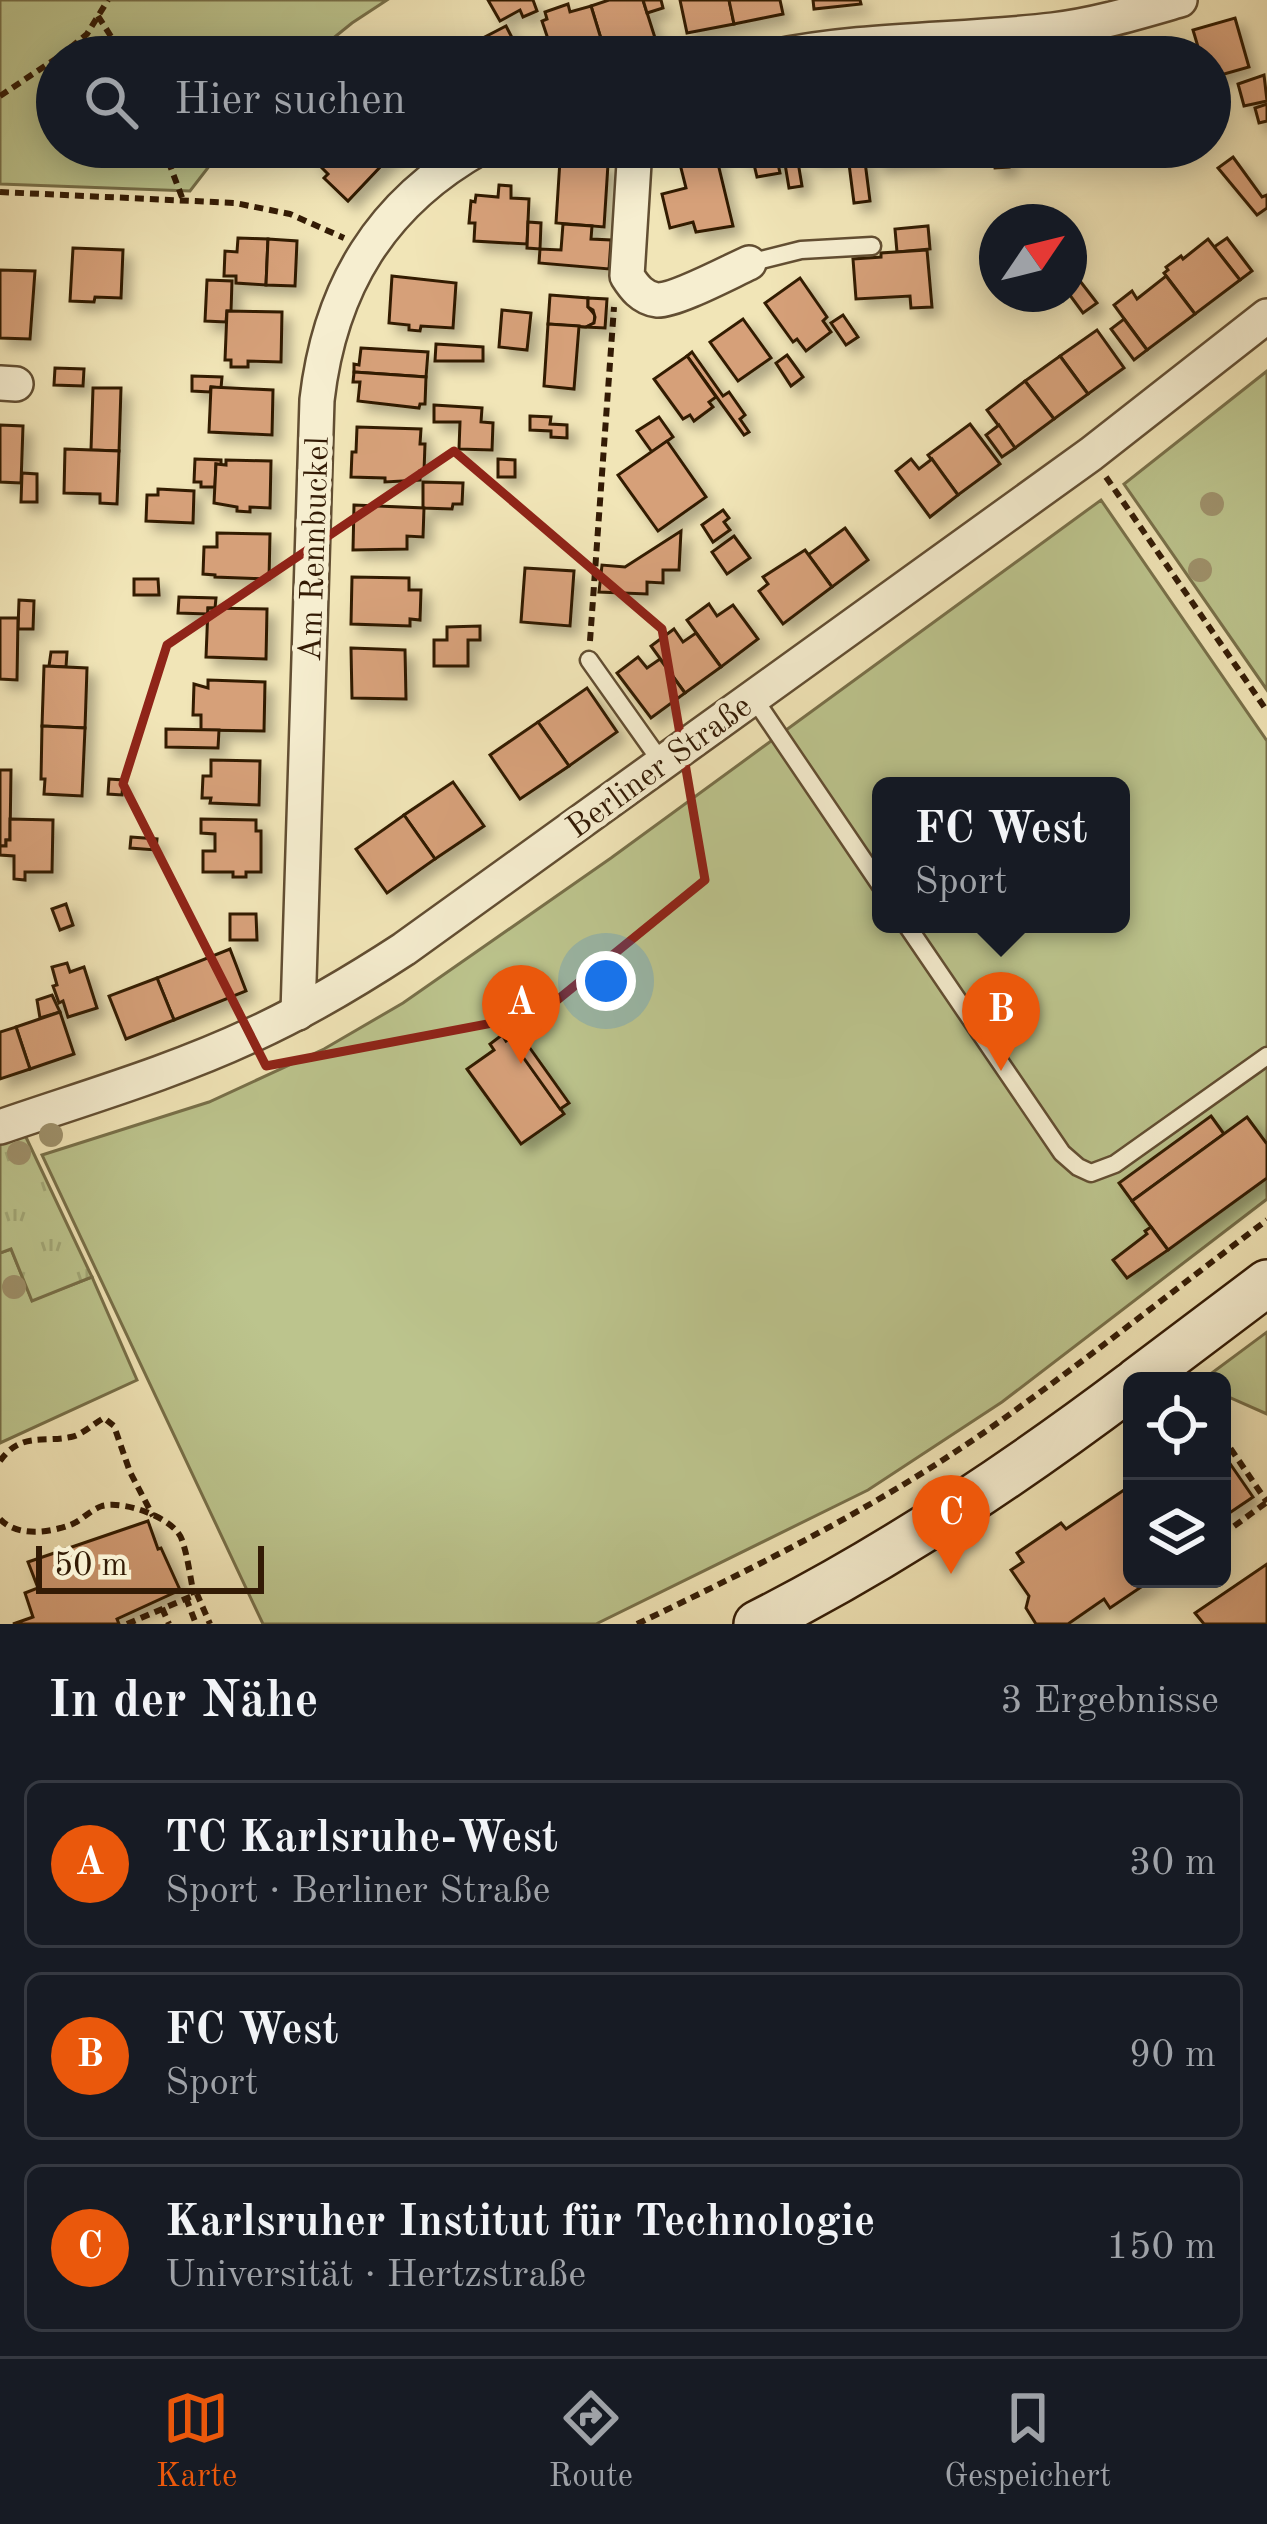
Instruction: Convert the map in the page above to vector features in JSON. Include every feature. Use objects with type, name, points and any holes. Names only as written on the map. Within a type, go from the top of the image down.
[{"type":"main road","points":[[1149,1372],[1267,1283]]},
{"type":"main road","points":[[758,1624],[954,1510],[1123,1391]]},
{"type":"street","points":[[981,36],[1056,30],[1180,0]]},
{"type":"street","name":"Am Rennbuckel","points":[[298,1012],[317,400],[332,323],[343,294],[395,213],[448,168]]},
{"type":"street","points":[[634,168],[627,276],[641,294],[658,300],[673,296],[749,262]]},
{"type":"street","name":"Berliner Straße","points":[[0,1127],[196,1060],[298,1012],[404,949],[1091,454],[1267,316]]},
{"type":"lane","points":[[749,262],[801,250],[872,246]]},
{"type":"lane","points":[[589,660],[662,764]]},
{"type":"lane","points":[[753,697],[872,873]]},
{"type":"lane","points":[[912,933],[1062,1153],[1091,1173],[1115,1164],[1267,1056]]},
{"type":"path","points":[[85,36],[108,0]]},
{"type":"path","points":[[98,16],[111,36]]},
{"type":"path","points":[[0,96],[36,72]]},
{"type":"path","points":[[171,168],[184,201]]},
{"type":"path","points":[[0,192],[235,203],[290,214],[368,250]]},
{"type":"path","points":[[589,660],[613,308],[627,276]]},
{"type":"path","points":[[1091,454],[1267,711]]},
{"type":"path","points":[[638,1624],[799,1544],[914,1478],[988,1430],[1267,1220]]},
{"type":"path","points":[[0,1461],[21,1443],[77,1436],[104,1418],[114,1426],[130,1472],[153,1516]]},
{"type":"path","points":[[1231,1449],[1267,1502],[1231,1528]]},
{"type":"path","points":[[0,1519],[7,1527],[27,1533],[70,1525],[98,1507],[115,1505],[167,1520],[182,1537],[190,1597],[196,1622],[208,1620],[197,1594],[190,1597],[162,1608],[128,1624]]},
{"type":"path","points":[[162,1608],[169,1624]]},
{"type":"path","points":[[146,1615],[150,1624]]},
{"type":"highlighted area","points":[[454,451],[662,629],[705,880],[540,1014],[266,1066],[123,784],[167,645]]},
{"type":"green space","points":[[0,0],[387,0],[336,36],[36,36],[36,168],[208,168],[190,191],[0,184]]},
{"type":"green space","points":[[1267,371],[1267,690],[1124,484]]},
{"type":"green space","points":[[1101,500],[1267,741],[1267,1199],[1002,1402],[868,1490],[596,1624],[263,1624],[42,1155],[209,1102],[324,1049],[403,1003],[611,858]]},
{"type":"green space","points":[[24,1133],[92,1277],[32,1301],[11,1249],[0,1253],[0,1142]]},
{"type":"green space","points":[[11,1249],[32,1300],[92,1277],[137,1380],[0,1443],[0,1253]]},
{"type":"green space","points":[[1267,1332],[1267,1414],[1231,1398],[1231,1372],[1213,1372]]},
{"type":"building","points":[[488,0],[533,0],[537,11],[523,17],[520,10],[500,21]]},
{"type":"building","points":[[609,0],[643,0],[654,36],[600,36],[591,6]]},
{"type":"building","points":[[643,0],[661,0],[663,8],[647,13]]},
{"type":"building","points":[[680,0],[729,0],[734,24],[687,33]]},
{"type":"building","points":[[729,0],[780,0],[783,14],[734,24]]},
{"type":"building","points":[[813,0],[860,0],[861,4],[814,9]]},
{"type":"building","points":[[568,4],[570,12],[591,6],[600,36],[547,36],[542,21],[547,19],[545,12]]},
{"type":"building","points":[[1235,18],[1249,67],[1231,72],[1231,36],[1195,36],[1193,30]]},
{"type":"building","points":[[506,26],[511,36],[487,36]]},
{"type":"building","points":[[1264,75],[1267,101],[1244,106],[1238,84]]},
{"type":"building","points":[[1267,104],[1267,121],[1259,123],[1255,108]]},
{"type":"building","points":[[1231,158],[1262,197],[1267,195],[1267,208],[1257,215],[1218,168],[1231,168]]},
{"type":"building","points":[[322,168],[379,168],[348,201],[324,178],[328,174]]},
{"type":"building","points":[[559,168],[608,168],[604,227],[556,223]]},
{"type":"building","points":[[681,168],[719,168],[733,226],[696,232],[693,222],[670,228],[662,194],[686,188]]},
{"type":"building","points":[[755,168],[779,168],[780,173],[757,177]]},
{"type":"building","points":[[786,168],[799,168],[802,186],[789,188]]},
{"type":"building","points":[[850,168],[866,168],[870,201],[854,203]]},
{"type":"building","points":[[499,185],[511,186],[511,198],[529,199],[527,244],[474,241],[475,223],[469,223],[471,201],[475,202],[476,195],[498,197]]},
{"type":"building","points":[[528,222],[541,223],[540,249],[527,248]]},
{"type":"building","points":[[563,224],[592,226],[591,239],[611,240],[609,269],[539,263],[540,249],[561,250]]},
{"type":"building","points":[[928,226],[930,249],[897,252],[895,229]]},
{"type":"building","points":[[238,238],[268,239],[266,285],[236,283],[236,276],[224,276],[225,251],[237,252]]},
{"type":"building","points":[[1227,238],[1252,271],[1240,280],[1214,247]]},
{"type":"building","points":[[268,239],[297,241],[295,286],[266,285]]},
{"type":"building","points":[[1208,239],[1240,280],[1195,314],[1164,273]]},
{"type":"building","points":[[73,248],[123,250],[121,298],[70,301]]},
{"type":"building","points":[[927,250],[932,307],[911,308],[910,296],[856,299],[853,259]]},
{"type":"building","points":[[0,270],[35,271],[30,339],[0,338]]},
{"type":"building","points":[[392,276],[456,283],[453,328],[421,326],[420,331],[389,323]]},
{"type":"building","points":[[1166,276],[1195,314],[1147,350],[1114,305],[1132,291],[1137,299]]},
{"type":"building","points":[[800,278],[827,317],[823,321],[831,332],[806,351],[797,339],[793,342],[765,303]]},
{"type":"building","points":[[207,280],[232,281],[226,322],[205,321]]},
{"type":"building","points":[[1087,290],[1097,303],[1087,310]]},
{"type":"building","points":[[550,295],[588,298],[594,323],[586,327],[548,324]]},
{"type":"building","points":[[588,298],[607,299],[605,328],[586,327],[595,317]]},
{"type":"building","points":[[502,310],[531,313],[527,350],[499,347]]},
{"type":"building","points":[[227,311],[282,312],[281,362],[248,361],[248,367],[231,367],[231,360],[225,360]]},
{"type":"building","points":[[843,315],[858,337],[846,345],[831,323]]},
{"type":"building","points":[[743,319],[771,358],[738,381],[710,342]]},
{"type":"building","points":[[1124,319],[1147,350],[1134,360],[1111,329]]},
{"type":"building","points":[[548,324],[579,326],[574,389],[544,386]]},
{"type":"building","points":[[1097,330],[1124,368],[1088,394],[1060,356]]},
{"type":"building","points":[[436,344],[483,347],[483,361],[435,361]]},
{"type":"building","points":[[361,348],[428,352],[426,377],[354,372]]},
{"type":"building","points":[[692,352],[723,396],[729,392],[745,415],[740,419],[749,432],[744,435],[687,356]]},
{"type":"building","points":[[787,355],[803,377],[791,386],[776,363]]},
{"type":"building","points":[[687,356],[716,397],[709,402],[713,407],[694,421],[690,415],[683,419],[654,379]]},
{"type":"building","points":[[1060,356],[1088,394],[1054,419],[1025,381]]},
{"type":"building","points":[[55,368],[84,369],[83,386],[54,385]]},
{"type":"building","points":[[354,372],[426,377],[425,404],[419,408],[358,401],[360,382],[353,382]]},
{"type":"building","points":[[192,376],[222,377],[221,388],[192,391]]},
{"type":"building","points":[[1025,381],[1054,419],[1015,448],[987,410]]},
{"type":"building","points":[[211,387],[273,390],[272,435],[209,432]]},
{"type":"building","points":[[93,388],[121,388],[119,451],[91,450]]},
{"type":"building","points":[[434,405],[482,408],[481,422],[493,423],[492,450],[459,449],[460,422],[434,422]]},
{"type":"building","points":[[530,416],[551,417],[550,424],[567,425],[567,438],[530,430]]},
{"type":"building","points":[[659,417],[673,437],[652,452],[637,431]]},
{"type":"building","points":[[970,424],[1000,464],[958,495],[928,455]]},
{"type":"building","points":[[0,425],[23,426],[21,483],[0,482]]},
{"type":"building","points":[[999,425],[1015,448],[1002,457],[986,435]]},
{"type":"building","points":[[357,427],[421,429],[420,444],[425,444],[420,480],[351,477]]},
{"type":"building","points":[[667,441],[706,497],[658,531],[618,475]]},
{"type":"building","points":[[65,449],[119,451],[117,504],[100,503],[100,494],[64,493]]},
{"type":"building","points":[[195,459],[221,460],[221,465],[216,464],[215,487],[194,482]]},
{"type":"building","points":[[498,459],[515,460],[515,477],[498,477]]},
{"type":"building","points":[[911,459],[919,469],[932,459],[958,495],[930,517],[896,471]]},
{"type":"building","points":[[226,460],[271,461],[270,508],[237,511],[237,507],[214,503],[216,464],[226,465]]},
{"type":"building","points":[[22,473],[37,474],[37,502],[21,502]]},
{"type":"building","points":[[423,482],[463,483],[462,504],[453,504],[452,509],[423,508]]},
{"type":"building","points":[[158,489],[194,491],[193,523],[146,521],[147,495],[158,495]]},
{"type":"building","points":[[354,505],[424,508],[423,537],[407,536],[407,549],[353,550]]},
{"type":"building","points":[[723,510],[730,530],[713,542],[702,525]]},
{"type":"building","points":[[845,528],[868,560],[832,587],[808,555]]},
{"type":"building","points":[[681,531],[679,570],[663,570],[663,583],[647,582],[647,594],[599,592],[602,565],[625,567]]},
{"type":"building","points":[[217,533],[270,534],[269,579],[203,574],[204,547],[217,547]]},
{"type":"building","points":[[734,536],[750,558],[727,574],[712,552]]},
{"type":"building","points":[[805,550],[832,587],[783,624],[759,591],[768,584],[763,577]]},
{"type":"building","points":[[525,568],[574,571],[570,626],[521,622]]},
{"type":"building","points":[[352,577],[409,578],[409,590],[421,590],[420,620],[410,619],[410,626],[351,624]]},
{"type":"building","points":[[134,579],[158,579],[159,595],[134,595]]},
{"type":"building","points":[[179,597],[216,598],[215,608],[208,608],[208,614],[178,613]]},
{"type":"building","points":[[19,600],[34,601],[33,629],[18,629]]},
{"type":"building","points":[[709,604],[717,616],[733,605],[758,639],[721,667],[687,620]]},
{"type":"building","points":[[208,608],[267,609],[266,659],[206,657]]},
{"type":"building","points":[[0,618],[18,618],[17,680],[0,679]]},
{"type":"building","points":[[480,626],[480,640],[468,640],[468,666],[434,666],[434,640],[447,640],[447,627]]},
{"type":"building","points":[[674,629],[683,642],[696,633],[721,667],[685,693],[651,646]]},
{"type":"building","points":[[351,648],[405,650],[406,699],[352,698]]},
{"type":"building","points":[[51,652],[67,652],[66,667],[49,666]]},
{"type":"building","points":[[638,657],[647,668],[660,659],[685,693],[651,718],[617,673]]},
{"type":"building","points":[[44,666],[87,668],[85,728],[42,726]]},
{"type":"building","points":[[208,680],[265,682],[264,731],[201,730],[201,715],[193,715],[194,684],[208,688]]},
{"type":"building","points":[[587,688],[617,732],[569,766],[538,722]]},
{"type":"building","points":[[538,722],[569,766],[520,799],[490,755]]},
{"type":"building","points":[[42,726],[85,728],[82,796],[44,794]]},
{"type":"building","points":[[166,729],[219,730],[218,748],[166,747]]},
{"type":"building","points":[[211,760],[260,761],[259,805],[210,803],[211,798],[202,798],[203,776],[211,776]]},
{"type":"building","points":[[0,770],[11,770],[6,846],[0,846]]},
{"type":"building","points":[[109,779],[123,780],[122,795],[108,794]]},
{"type":"building","points":[[453,782],[484,826],[435,859],[404,815]]},
{"type":"building","points":[[404,815],[435,859],[387,893],[356,849]]},
{"type":"building","points":[[10,819],[53,820],[52,872],[25,872],[25,880],[14,879],[14,856],[0,855],[0,846],[10,840]]},
{"type":"building","points":[[201,819],[256,820],[256,831],[261,831],[261,872],[233,877],[233,872],[203,872],[203,851],[215,851],[215,834],[201,833]]},
{"type":"building","points":[[131,837],[157,839],[156,850],[130,848]]},
{"type":"building","points":[[66,904],[73,925],[60,930],[52,909]]},
{"type":"building","points":[[230,914],[256,914],[257,940],[230,940]]},
{"type":"building","points":[[230,949],[246,991],[174,1020],[157,978]]},
{"type":"building","points":[[67,963],[70,972],[84,967],[97,1008],[68,1017],[53,986],[57,985],[52,967]]},
{"type":"building","points":[[157,978],[174,1020],[126,1039],[109,996]]},
{"type":"building","points":[[52,995],[60,1012],[40,1018],[37,1000]]},
{"type":"building","points":[[60,1012],[74,1054],[30,1069],[16,1027]]},
{"type":"building","points":[[16,1027],[30,1069],[0,1079],[0,1032]]},
{"type":"building","points":[[502,1035],[506,1041],[510,1038],[564,1114],[521,1144],[467,1069],[494,1050],[490,1044]]},
{"type":"building","points":[[522,1037],[569,1103],[560,1109],[513,1043]]},
{"type":"building","points":[[1211,1116],[1224,1134],[1132,1201],[1119,1183]]},
{"type":"building","points":[[1247,1117],[1267,1144],[1267,1178],[1168,1250],[1132,1201]]},
{"type":"building","points":[[1151,1227],[1168,1250],[1127,1278],[1113,1260]]},
{"type":"building","points":[[1231,1465],[1253,1497],[1231,1512]]},
{"type":"building","points":[[1123,1491],[1123,1588],[1140,1588],[1110,1608],[1104,1599],[1068,1624],[1036,1624],[1026,1608],[1029,1596],[1011,1570],[1023,1562],[1017,1553],[1061,1523],[1066,1529]]},
{"type":"building","points":[[148,1521],[180,1590],[117,1619],[119,1624],[13,1624],[33,1617],[25,1593],[38,1588],[28,1562]]},
{"type":"building","points":[[1267,1564],[1267,1624],[1204,1624],[1195,1613]]},
{"type":"place","name":"TC Karlsruhe-West","points":[[521,1064]]},
{"type":"place","name":"FC West","points":[[1001,1071]]},
{"type":"place","name":"Karlsruher Institut für Technologie","points":[[951,1574]]}]
